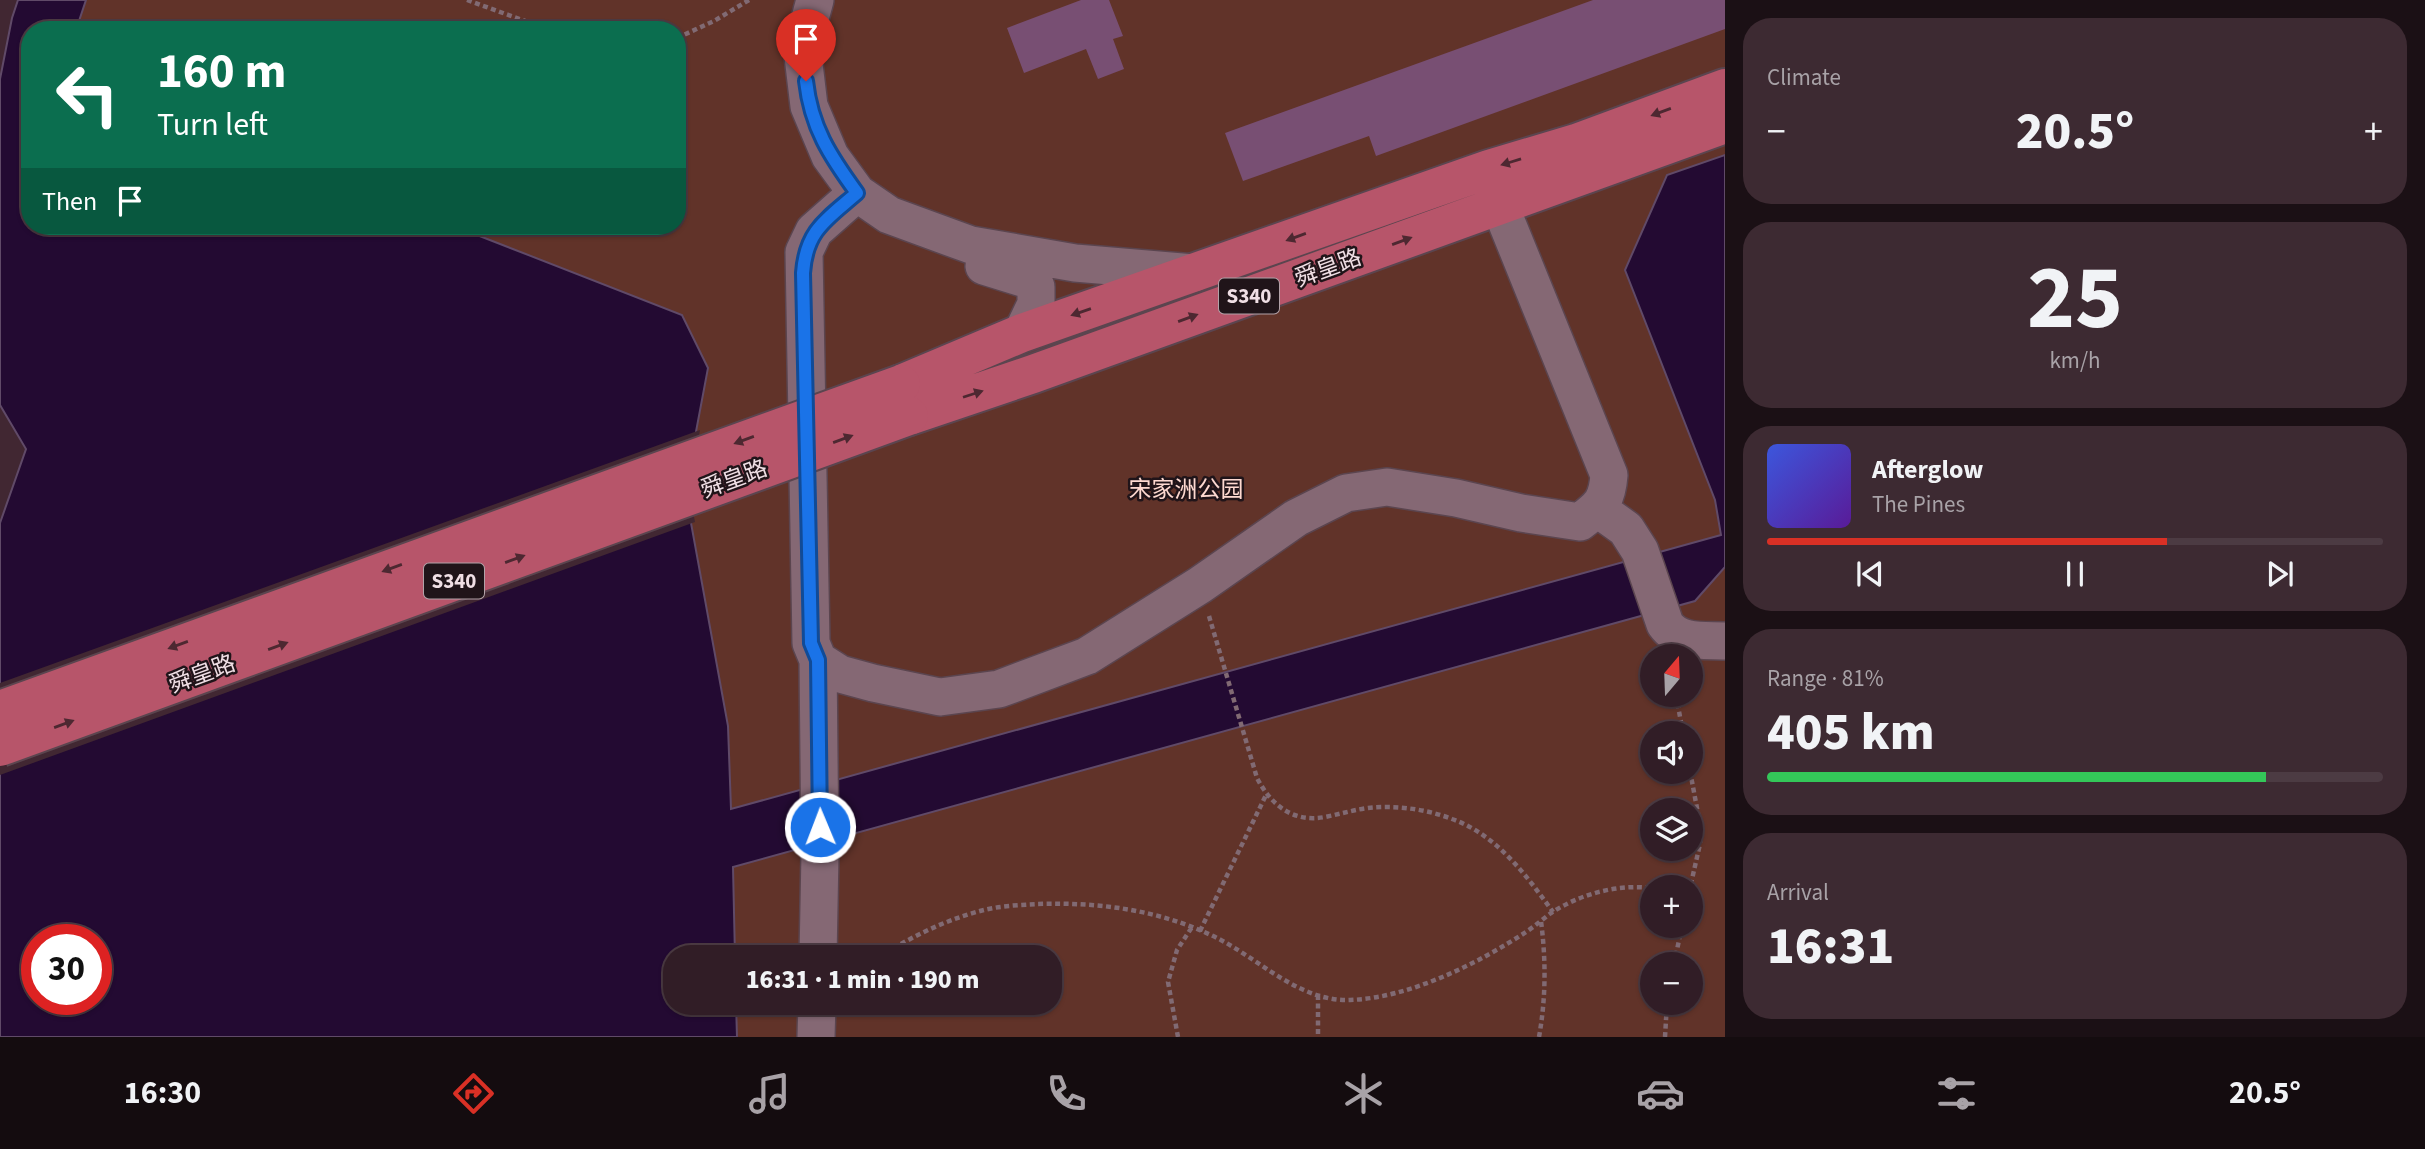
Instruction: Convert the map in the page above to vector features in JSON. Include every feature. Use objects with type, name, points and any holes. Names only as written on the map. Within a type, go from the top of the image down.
[{"type":"main road","name":"S340","points":[[1583,158],[1725,88]]},
{"type":"main road","name":"S340","points":[[1583,158],[1725,124]]},
{"type":"main road","name":"舜皇路","points":[[0,710],[905,400],[1033,374],[1500,206],[1583,158]]},
{"type":"main road","name":"舜皇路","points":[[0,747],[905,400],[1022,332],[1489,169],[1583,158]]},
{"type":"street","points":[[803,0],[791,59],[794,115],[813,167],[850,199],[873,227],[919,249],[956,261],[1002,270],[1026,279],[1036,287],[1036,304],[1022,332]]},
{"type":"street","points":[[815,0],[803,55],[809,106],[850,199],[971,245],[1075,263],[1194,273]]},
{"type":"street","points":[[818,945],[818,660],[811,643],[803,273],[804,252],[814,231],[850,199]]},
{"type":"street","points":[[818,660],[840,674],[940,697],[999,689],[1087,656],[1200,585],[1296,517],[1346,493],[1387,487],[1580,522],[1598,509],[1607,494],[1609,475],[1500,206]]},
{"type":"street","points":[[1598,509],[1626,529],[1640,551],[1665,624],[1671,633],[1684,639],[1725,641]]},
{"type":"street","points":[[817,1015],[817,1037]]},
{"type":"path","points":[[467,0],[525,21]]},
{"type":"path","points":[[686,34],[749,0]]},
{"type":"path","points":[[1200,585],[1257,778],[1266,795],[1282,810],[1323,818],[1368,808],[1394,807],[1451,818],[1474,829],[1496,845],[1517,865],[1553,912]]},
{"type":"path","points":[[1692,784],[1700,824],[1700,844],[1693,875]]},
{"type":"path","points":[[1200,930],[1266,795]]},
{"type":"path","points":[[899,945],[940,923],[983,910],[1072,903],[1123,908],[1172,919],[1200,930],[1292,984],[1318,995],[1347,1000],[1373,998],[1436,979],[1492,952],[1581,897],[1610,889],[1640,888]]},
{"type":"path","points":[[1539,1037],[1546,961],[1541,921]]},
{"type":"path","points":[[1178,1037],[1168,982],[1177,950],[1192,927]]},
{"type":"path","points":[[1318,995],[1318,1037]]},
{"type":"path","points":[[1665,1037],[1666,1015]]},
{"type":"green space","name":"宋家洲公园","points":[[86,0],[1725,0],[1725,155],[1667,175],[1725,552],[1725,1037],[737,1037],[736,1015],[1062,1015],[1062,945],[735,945],[728,726],[685,490],[682,315],[477,235],[686,235],[686,21],[79,21]]},
{"type":"shaded area","points":[[18,0],[86,0],[79,21],[21,21],[21,235],[477,235],[682,315],[708,368],[685,490],[728,726],[731,809],[1721,535],[1715,500],[1625,270],[1667,175],[1725,155],[1725,567],[1695,601],[733,867],[735,945],[663,945],[663,1015],[736,1015],[737,1037],[0,1037],[0,523],[26,449],[0,405],[0,79],[12,18]]},
{"type":"pier","points":[[700,430],[689,490],[695,522],[0,775],[0,683]]},
{"type":"building","points":[[1081,0],[1109,0],[1123,36],[1113,39],[1124,69],[1098,79],[1086,49],[1024,73],[1007,28]]},
{"type":"building","points":[[1593,0],[1725,0],[1725,29],[1376,156],[1369,136],[1243,181],[1225,133]]},
{"type":"route","points":[[806,81],[809,106],[830,156],[857,193],[814,231],[804,252],[811,643],[818,660],[820,827]]}]
